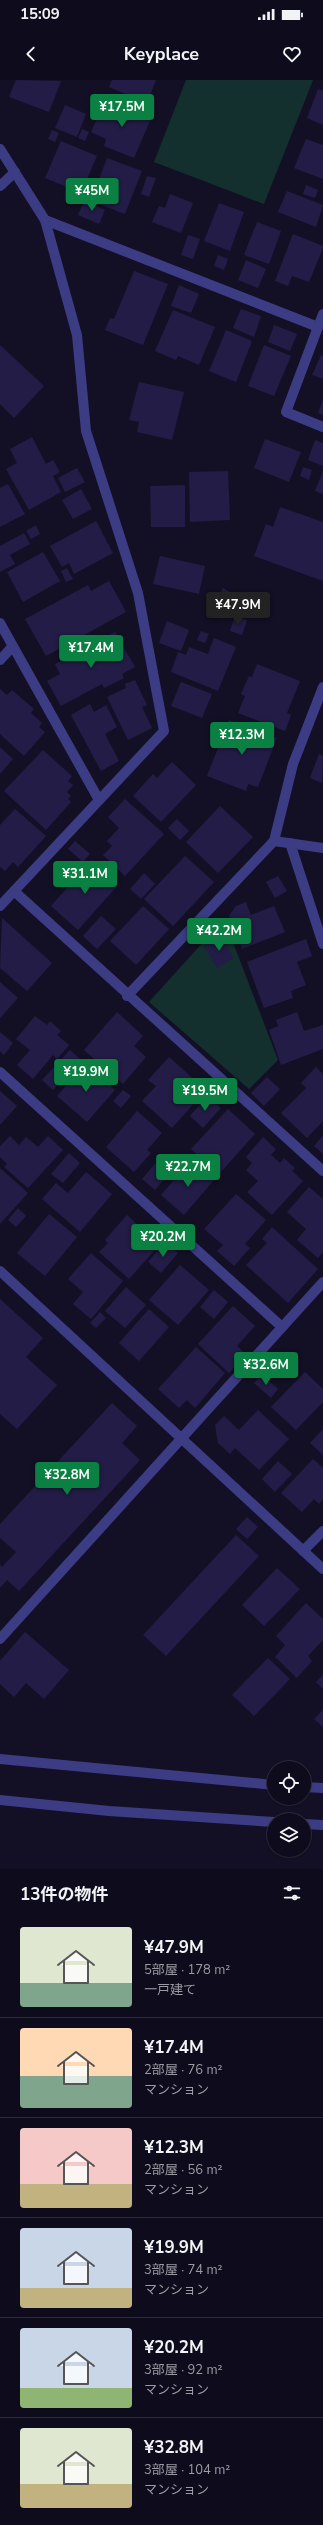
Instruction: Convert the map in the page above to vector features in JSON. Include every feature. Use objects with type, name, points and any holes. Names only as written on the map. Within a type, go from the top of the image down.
[{"type":"street","points":[[0,149],[45,220],[77,336],[86,431],[138,593],[164,730],[0,906]]},
{"type":"street","points":[[0,186],[15,172]]},
{"type":"street","points":[[45,220],[318,327]]},
{"type":"street","points":[[323,314],[286,412],[323,427]]},
{"type":"street","points":[[0,623],[12,647],[99,800]]},
{"type":"street","points":[[0,660],[12,647]]},
{"type":"street","points":[[127,996],[274,841],[293,764],[323,687]]},
{"type":"street","points":[[274,841],[323,848]]},
{"type":"street","points":[[290,844],[323,944]]},
{"type":"street","points":[[14,891],[127,996],[323,1171]]},
{"type":"street","points":[[0,1072],[282,1327]]},
{"type":"street","points":[[0,1271],[323,1569]]},
{"type":"street","points":[[0,1639],[183,1439],[323,1282]]},
{"type":"street","points":[[304,1551],[323,1531]]},
{"type":"street","points":[[0,1759],[267,1784]]},
{"type":"street","points":[[311,1787],[323,1788]]},
{"type":"street","points":[[0,1800],[109,1811],[267,1822]]},
{"type":"street","points":[[311,1824],[323,1825]]},
{"type":"green space","points":[[186,80],[313,80],[264,204],[154,162]]},
{"type":"green space","points":[[224,919],[278,1060],[249,1089],[149,1002]]},
{"type":"building","points":[[16,80],[61,81],[49,112],[9,97]]},
{"type":"building","points":[[112,80],[156,80],[147,103],[109,87]]},
{"type":"building","points":[[318,89],[323,91],[323,125],[307,118]]},
{"type":"building","points":[[111,99],[152,116],[134,158],[104,146],[106,139],[91,132],[102,107],[107,109]]},
{"type":"building","points":[[65,105],[86,114],[77,137],[55,128]]},
{"type":"building","points":[[82,129],[89,132],[85,141],[78,138]]},
{"type":"building","points":[[52,130],[59,133],[55,142],[48,139]]},
{"type":"building","points":[[306,139],[323,145],[323,179],[294,168]]},
{"type":"building","points":[[61,141],[97,156],[81,193],[45,178]]},
{"type":"building","points":[[107,158],[142,171],[125,214],[91,201]]},
{"type":"building","points":[[147,176],[156,178],[149,197],[141,194]]},
{"type":"building","points":[[306,185],[318,190],[315,198],[303,194]]},
{"type":"building","points":[[287,191],[323,205],[316,227],[278,212]]},
{"type":"building","points":[[170,194],[193,203],[181,233],[152,222],[159,206],[165,208]]},
{"type":"building","points":[[84,201],[105,210],[99,224],[78,215]]},
{"type":"building","points":[[219,203],[244,212],[230,251],[204,241]]},
{"type":"building","points":[[257,222],[281,231],[269,264],[244,255]]},
{"type":"building","points":[[293,234],[323,246],[323,248],[309,282],[292,276],[288,286],[275,281]]},
{"type":"building","points":[[188,235],[200,239],[193,259],[181,255]]},
{"type":"building","points":[[218,255],[228,259],[224,270],[214,266]]},
{"type":"building","points":[[246,260],[266,269],[258,288],[238,280]]},
{"type":"building","points":[[134,271],[168,284],[143,345],[105,330],[110,318],[114,319]]},
{"type":"building","points":[[179,285],[199,294],[191,313],[171,306]]},
{"type":"building","points":[[241,309],[261,316],[254,337],[233,328]]},
{"type":"building","points":[[173,310],[215,327],[199,365],[178,356],[176,360],[155,351]]},
{"type":"building","points":[[274,325],[297,334],[290,351],[268,342]]},
{"type":"building","points":[[226,330],[252,341],[236,382],[209,371]]},
{"type":"building","points":[[0,345],[44,386],[14,418],[0,404]]},
{"type":"building","points":[[264,345],[291,356],[274,396],[248,386]]},
{"type":"building","points":[[321,355],[323,356],[323,379],[312,375]]},
{"type":"building","points":[[139,382],[184,392],[172,440],[137,432],[139,422],[129,420]]},
{"type":"building","points":[[323,400],[323,415],[318,413]]},
{"type":"building","points":[[32,437],[46,464],[53,460],[60,472],[53,476],[61,492],[29,510],[6,469],[17,463],[10,449]]},
{"type":"building","points":[[265,439],[301,452],[289,482],[254,468]]},
{"type":"building","points":[[315,440],[323,443],[323,466],[308,460]]},
{"type":"building","points":[[303,467],[312,470],[309,480],[300,476]]},
{"type":"building","points":[[77,468],[85,482],[65,492],[58,478]]},
{"type":"building","points":[[228,471],[230,520],[190,522],[189,472]]},
{"type":"building","points":[[323,471],[323,494],[315,491]]},
{"type":"building","points":[[8,484],[25,514],[0,527],[0,488]]},
{"type":"building","points":[[185,485],[185,527],[151,527],[150,486]]},
{"type":"building","points":[[81,489],[92,509],[73,519],[62,500]]},
{"type":"building","points":[[280,507],[323,522],[323,581],[254,556],[266,524],[273,527]]},
{"type":"building","points":[[96,521],[113,553],[74,574],[69,563],[62,567],[50,546]]},
{"type":"building","points":[[36,525],[40,534],[31,539],[26,531]]},
{"type":"building","points":[[24,533],[30,544],[10,555],[15,564],[0,572],[0,546]]},
{"type":"building","points":[[43,552],[60,581],[23,602],[7,572]]},
{"type":"building","points":[[160,556],[205,566],[199,594],[153,584]]},
{"type":"building","points":[[67,568],[73,579],[66,582],[61,571]]},
{"type":"building","points":[[109,581],[126,612],[46,656],[25,619],[88,585],[91,591]]},
{"type":"building","points":[[223,588],[236,596],[224,619],[210,612]]},
{"type":"building","points":[[235,616],[247,620],[242,635],[230,631]]},
{"type":"building","points":[[167,621],[189,630],[181,651],[159,643]]},
{"type":"building","points":[[201,631],[209,634],[205,643],[197,640]]},
{"type":"building","points":[[115,632],[135,667],[122,674],[124,678],[104,688],[102,684],[61,706],[47,681],[60,674],[55,664]]},
{"type":"building","points":[[214,638],[236,647],[218,691],[171,672],[178,652],[186,655],[189,647],[208,654]]},
{"type":"building","points":[[257,664],[300,681],[287,713],[291,715],[285,731],[238,713],[245,696],[241,694],[249,676],[252,677]]},
{"type":"building","points":[[135,680],[147,705],[142,707],[152,728],[128,740],[107,697],[126,688],[125,684]]},
{"type":"building","points":[[181,682],[212,694],[202,718],[171,706]]},
{"type":"building","points":[[0,689],[7,695],[12,690],[34,709],[31,713],[42,723],[39,727],[45,732],[24,756],[0,734]]},
{"type":"building","points":[[90,704],[94,712],[106,705],[117,727],[105,734],[119,761],[101,771],[71,715]]},
{"type":"building","points":[[229,720],[277,738],[258,787],[248,784],[246,791],[207,776]]},
{"type":"building","points":[[0,747],[13,759],[0,774]]},
{"type":"building","points":[[43,750],[72,776],[68,781],[73,785],[67,792],[71,796],[68,799],[71,802],[46,830],[4,791]]},
{"type":"building","points":[[319,754],[323,756],[322,783],[310,778]]},
{"type":"building","points":[[172,762],[196,785],[161,822],[133,796],[153,774],[157,778]]},
{"type":"building","points":[[125,799],[164,834],[125,876],[103,855],[112,846],[107,841],[119,828],[108,817]]},
{"type":"building","points":[[220,806],[253,837],[218,873],[186,842]]},
{"type":"building","points":[[15,809],[46,836],[18,867],[13,862],[5,871],[0,867],[0,825]]},
{"type":"building","points":[[177,819],[189,831],[180,840],[168,828]]},
{"type":"building","points":[[75,841],[90,854],[83,862],[68,849]]},
{"type":"building","points":[[185,856],[214,882],[173,926],[144,899]]},
{"type":"building","points":[[92,860],[119,884],[78,930],[51,906]]},
{"type":"building","points":[[144,873],[155,884],[141,899],[130,889]]},
{"type":"building","points":[[278,876],[287,891],[275,898],[266,882]]},
{"type":"building","points":[[246,902],[251,915],[274,906],[285,932],[242,949],[229,916],[236,906]]},
{"type":"building","points":[[143,906],[169,929],[136,965],[110,941]]},
{"type":"building","points":[[101,916],[116,929],[97,949],[83,936]]},
{"type":"building","points":[[2,918],[52,963],[27,991],[0,968]]},
{"type":"building","points":[[221,936],[234,958],[217,968],[204,946]]},
{"type":"building","points":[[306,939],[312,956],[297,962],[306,985],[291,991],[293,998],[264,1008],[247,962]]},
{"type":"building","points":[[0,982],[18,998],[0,1018]]},
{"type":"building","points":[[117,1012],[143,1036],[134,1046],[146,1057],[123,1084],[84,1050]]},
{"type":"building","points":[[297,1012],[304,1031],[323,1025],[323,1049],[281,1065],[269,1030],[278,1026],[276,1020]]},
{"type":"building","points":[[35,1016],[47,1025],[50,1021],[61,1031],[57,1035],[69,1045],[57,1059],[53,1055],[33,1079],[17,1065],[30,1050],[16,1039]]},
{"type":"building","points":[[0,1032],[13,1043],[4,1055],[0,1051]]},
{"type":"building","points":[[70,1050],[80,1059],[53,1090],[42,1080]]},
{"type":"building","points":[[169,1057],[206,1090],[172,1128],[142,1101],[156,1086],[148,1080]]},
{"type":"building","points":[[85,1064],[115,1090],[87,1122],[57,1096]]},
{"type":"building","points":[[316,1067],[323,1074],[323,1121],[307,1138],[281,1113],[306,1088],[301,1083]]},
{"type":"building","points":[[267,1077],[280,1089],[264,1106],[251,1093]]},
{"type":"building","points":[[123,1090],[131,1096],[121,1108],[113,1101]]},
{"type":"building","points":[[0,1091],[17,1106],[0,1125]]},
{"type":"building","points":[[207,1096],[221,1108],[203,1128],[190,1116]]},
{"type":"building","points":[[228,1109],[255,1134],[219,1174],[191,1149]]},
{"type":"building","points":[[137,1111],[162,1133],[147,1150],[151,1153],[134,1172],[106,1147]]},
{"type":"building","points":[[323,1135],[323,1154],[314,1146]]},
{"type":"building","points":[[10,1136],[19,1145],[26,1137],[38,1147],[48,1136],[63,1150],[28,1188],[4,1167],[7,1164],[0,1157],[0,1146]]},
{"type":"building","points":[[263,1137],[276,1149],[271,1155],[280,1163],[284,1158],[295,1168],[292,1171],[303,1181],[272,1215],[247,1192],[258,1181],[246,1170],[252,1163],[246,1157]]},
{"type":"building","points":[[69,1153],[80,1163],[63,1183],[51,1174]]},
{"type":"building","points":[[159,1159],[172,1170],[155,1190],[142,1179]]},
{"type":"building","points":[[191,1160],[214,1180],[184,1215],[161,1195]]},
{"type":"building","points":[[0,1168],[28,1193],[0,1224]]},
{"type":"building","points":[[86,1172],[112,1194],[80,1232],[42,1199],[56,1183],[68,1193]]},
{"type":"building","points":[[309,1187],[323,1199],[323,1252],[318,1258],[297,1240],[306,1229],[287,1212]]},
{"type":"building","points":[[236,1194],[266,1220],[245,1244],[250,1248],[234,1266],[217,1251],[223,1245],[204,1229]]},
{"type":"building","points":[[18,1208],[26,1216],[16,1227],[8,1220]]},
{"type":"building","points":[[49,1214],[77,1237],[45,1276],[17,1253]]},
{"type":"building","points":[[127,1215],[151,1237],[154,1233],[163,1241],[129,1279],[99,1252],[108,1243],[105,1240]]},
{"type":"building","points":[[272,1227],[318,1269],[288,1303],[246,1265],[267,1243],[262,1239]]},
{"type":"building","points":[[165,1242],[178,1253],[161,1273],[148,1262]]},
{"type":"building","points":[[91,1253],[123,1281],[91,1319],[73,1304],[83,1292],[68,1279]]},
{"type":"building","points":[[180,1265],[209,1290],[178,1325],[149,1300]]},
{"type":"building","points":[[126,1287],[146,1305],[125,1328],[105,1311]]},
{"type":"building","points":[[214,1290],[228,1302],[214,1319],[200,1307]]},
{"type":"building","points":[[0,1299],[43,1338],[26,1357],[57,1385],[17,1429],[0,1414]]},
{"type":"building","points":[[233,1306],[255,1326],[237,1346],[246,1354],[229,1373],[198,1344]]},
{"type":"building","points":[[149,1309],[169,1327],[139,1361],[119,1343]]},
{"type":"building","points":[[100,1312],[106,1318],[96,1328],[90,1323]]},
{"type":"building","points":[[196,1347],[225,1373],[195,1408],[187,1400],[179,1408],[158,1389]]},
{"type":"building","points":[[305,1372],[323,1389],[323,1402],[296,1430],[271,1407]]},
{"type":"building","points":[[262,1375],[278,1389],[271,1398],[254,1383]]},
{"type":"building","points":[[112,1403],[137,1426],[122,1443],[140,1460],[19,1591],[7,1580],[0,1588],[0,1564],[2,1567],[16,1552],[0,1538],[0,1524]]},
{"type":"building","points":[[258,1410],[289,1439],[259,1470],[235,1448],[230,1454],[218,1443],[215,1425],[224,1416],[239,1430]]},
{"type":"building","points":[[323,1429],[323,1455],[310,1443]]},
{"type":"building","points":[[313,1459],[323,1468],[323,1499],[319,1504],[314,1499],[302,1512],[281,1493]]},
{"type":"building","points":[[278,1461],[292,1474],[275,1492],[262,1479]]},
{"type":"building","points":[[247,1517],[258,1527],[247,1539],[236,1529]]},
{"type":"building","points":[[236,1535],[259,1556],[166,1656],[143,1635]]},
{"type":"building","points":[[277,1568],[300,1589],[264,1626],[242,1605]]},
{"type":"building","points":[[306,1603],[323,1619],[323,1640],[308,1656],[312,1661],[297,1678],[275,1657],[285,1645],[276,1636]]},
{"type":"building","points":[[25,1632],[69,1670],[44,1699],[26,1683],[14,1697],[0,1684],[0,1661]]},
{"type":"building","points":[[268,1658],[290,1679],[254,1716],[232,1695]]},
{"type":"building","points":[[323,1675],[323,1689],[316,1682]]},
{"type":"building","points":[[323,1710],[323,1727],[314,1719]]}]
